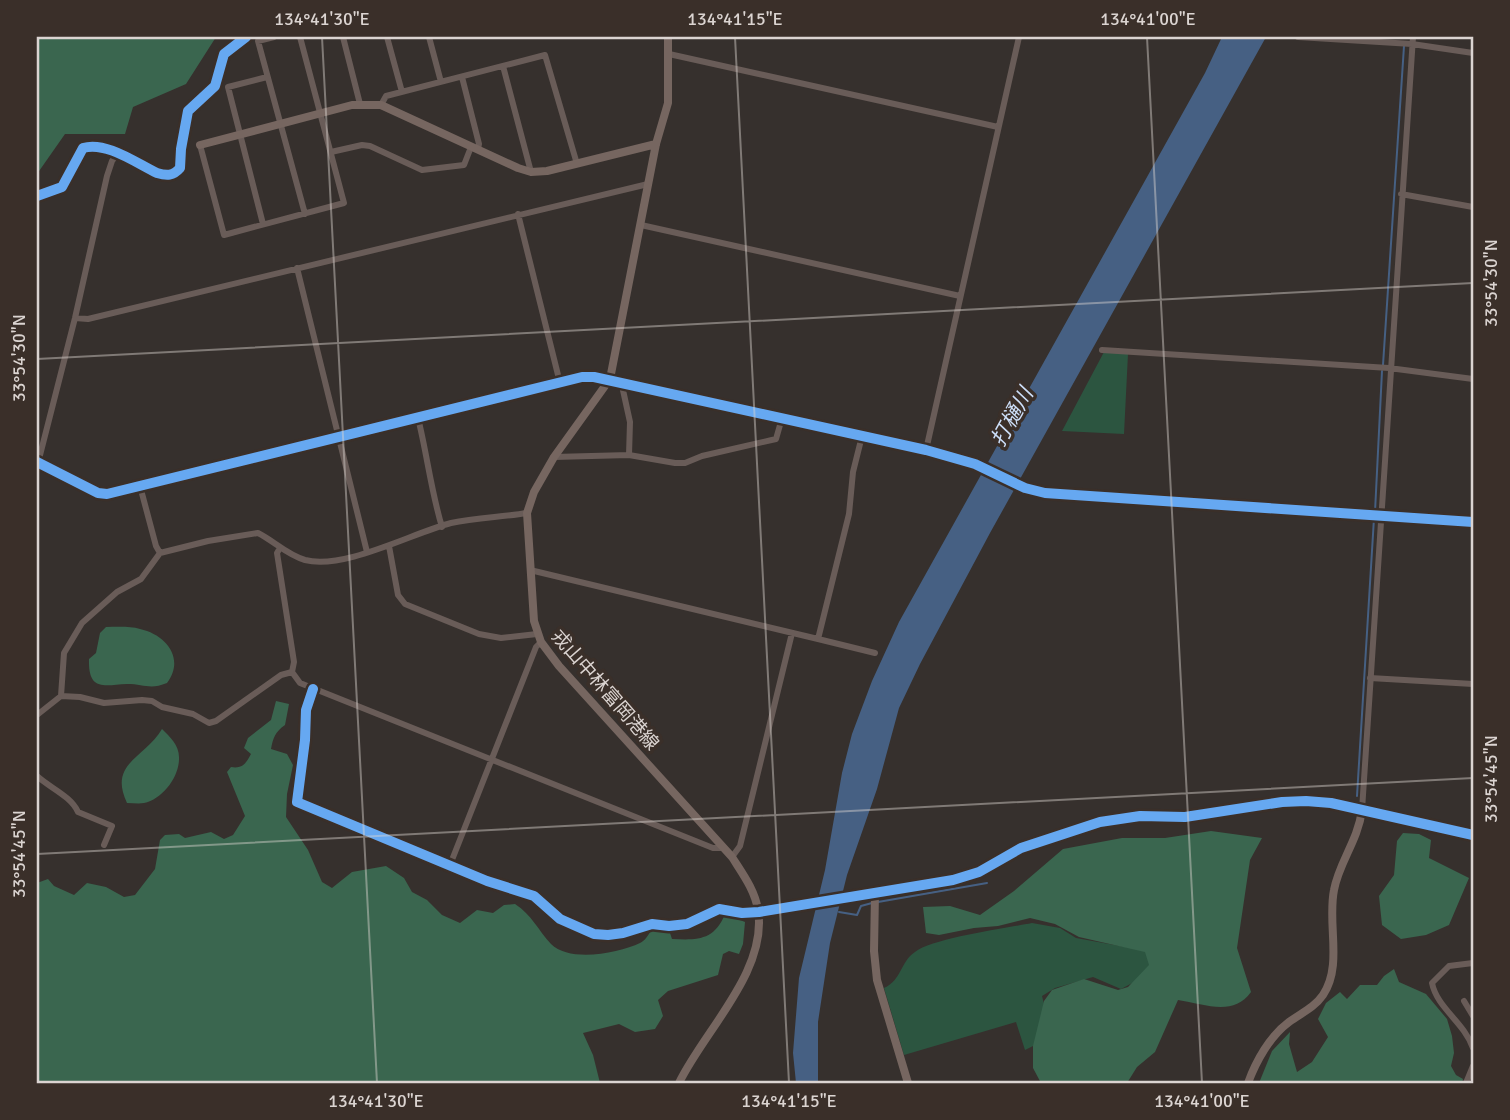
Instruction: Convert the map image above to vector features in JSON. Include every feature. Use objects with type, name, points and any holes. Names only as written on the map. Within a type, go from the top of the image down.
[{"type":"street","points":[[37,196],[62,187],[83,148],[93,145],[104,147],[157,173],[166,176],[175,174],[180,168],[188,111],[215,86],[224,54],[246,37]]},
{"type":"street","points":[[274,37],[258,41],[305,214]]},
{"type":"street","points":[[300,37],[320,113],[331,152],[344,203],[224,234],[200,145],[280,123],[320,113],[360,104],[381,105],[531,172],[547,171],[656,144]]},
{"type":"street","points":[[343,37],[360,104]]},
{"type":"street","points":[[387,37],[402,92]]},
{"type":"street","points":[[429,37],[441,82]]},
{"type":"street","name":"戎山中林富岡港線","points":[[668,37],[668,103],[656,144],[610,379],[554,457],[534,492],[527,513],[530,570],[539,638],[559,666],[732,857],[748,883],[759,912],[756,944],[741,986],[689,1061],[679,1083]]},
{"type":"street","points":[[926,450],[1018,37]]},
{"type":"street","points":[[1298,37],[1412,41],[1473,53]]},
{"type":"street","points":[[1248,1083],[1252,1071],[1272,1040],[1287,1023],[1314,1006],[1328,986],[1334,957],[1334,889],[1355,839],[1362,810],[1412,41]]},
{"type":"street","points":[[668,54],[998,127]]},
{"type":"street","points":[[381,105],[386,96],[545,55],[577,164]]},
{"type":"street","points":[[503,66],[531,172]]},
{"type":"street","points":[[263,224],[228,88],[267,76]]},
{"type":"street","points":[[331,152],[362,145],[370,146],[425,171],[442,166],[464,165],[479,144],[462,77]]},
{"type":"street","points":[[117,154],[107,176],[75,318],[37,463],[98,493],[107,494],[582,377],[621,381],[926,450],[979,466],[1025,488],[1045,493],[1473,522]]},
{"type":"street","points":[[75,318],[88,319],[648,184]]},
{"type":"street","points":[[1401,194],[1473,206]]},
{"type":"street","points":[[518,214],[560,383]]},
{"type":"street","points":[[641,225],[960,296]]},
{"type":"street","points":[[297,268],[367,552]]},
{"type":"street","points":[[1102,350],[1389,368],[1473,379]]},
{"type":"street","points":[[621,381],[630,422],[629,455]]},
{"type":"street","points":[[418,418],[442,527]]},
{"type":"street","points":[[554,457],[629,455],[685,463],[702,456],[776,439],[782,418]]},
{"type":"street","points":[[818,639],[849,514],[853,472],[862,436]]},
{"type":"street","points":[[140,486],[160,553]]},
{"type":"street","points":[[61,696],[64,653],[82,623],[117,592],[141,579],[160,553],[258,533],[293,556],[308,561],[330,560],[389,546],[442,527],[527,513]]},
{"type":"street","points":[[389,546],[398,595],[405,604],[479,634],[501,638],[539,638],[450,865]]},
{"type":"street","points":[[280,548],[277,553],[294,662],[292,672],[300,683],[713,848],[724,848]]},
{"type":"street","points":[[530,570],[875,653]]},
{"type":"street","points":[[732,857],[740,846],[792,633]]},
{"type":"street","points":[[37,723],[37,715],[61,696],[80,697],[104,704],[152,701],[162,707],[194,713],[209,723],[216,721],[281,675],[292,672]]},
{"type":"street","points":[[1370,678],[1473,684]]},
{"type":"street","points":[[313,689],[306,710],[305,740],[296,802],[515,891],[534,896],[560,919],[594,934],[615,934],[652,924],[687,924],[719,909],[742,913],[759,912],[965,877],[1038,842],[1119,818],[1185,817],[1282,802],[1306,801],[1362,810],[1473,835]]},
{"type":"street","points":[[37,776],[74,803],[78,812],[112,826],[104,845]]},
{"type":"street","points":[[875,893],[874,951],[877,980],[908,1083]]},
{"type":"street","points":[[1473,963],[1449,966],[1432,983],[1434,995],[1461,1024],[1473,1048]]},
{"type":"street","points":[[1464,1001],[1473,1016]]},
{"type":"street","points":[[1466,1083],[1473,1066]]},
{"type":"green space","points":[[37,37],[216,37],[186,84],[133,107],[125,134],[65,134],[37,174]]},
{"type":"green space","points":[[1104,352],[1128,354],[1124,434],[1062,431]]},
{"type":"green space","points":[[106,627],[140,629],[165,642],[170,649],[174,665],[167,683],[151,686],[105,685],[95,682],[89,670],[89,659],[96,653],[100,633]]},
{"type":"green space","points":[[276,701],[289,704],[285,725],[275,736],[271,749],[287,754],[293,765],[286,817],[308,850],[322,882],[332,888],[352,872],[386,866],[404,878],[412,892],[427,900],[442,915],[460,923],[477,910],[493,913],[504,905],[515,904],[551,944],[559,950],[582,955],[608,953],[631,947],[643,941],[651,931],[669,930],[672,939],[704,937],[716,929],[725,914],[745,922],[739,954],[729,951],[723,954],[718,975],[668,991],[658,1000],[663,1016],[655,1029],[635,1032],[619,1024],[583,1033],[593,1055],[600,1083],[37,1083],[37,883],[48,879],[54,886],[74,895],[87,883],[106,887],[124,897],[135,895],[155,869],[160,840],[165,835],[179,834],[185,838],[211,832],[224,839],[233,835],[245,816],[227,772],[231,767],[244,765],[251,754],[244,748],[248,738],[271,720]]},
{"type":"green space","points":[[162,729],[174,741],[179,753],[177,772],[169,786],[158,797],[142,803],[127,803],[122,790],[125,770]]},
{"type":"green space","points":[[1211,831],[1262,838],[1250,860],[1237,948],[1251,992],[1244,1000],[1227,1007],[1178,1000],[1155,1052],[1137,1067],[1127,1083],[1041,1083],[1033,1068],[1033,1046],[1044,1001],[1052,990],[1084,979],[1118,990],[1128,987],[1149,965],[1145,952],[1079,937],[1055,924],[1030,918],[939,935],[926,933],[923,907],[950,906],[980,915],[1014,891],[1063,849],[1122,838],[1165,838]]},
{"type":"green space","points":[[1403,833],[1419,834],[1431,840],[1429,858],[1469,878],[1449,925],[1426,935],[1401,939],[1382,925],[1379,896],[1394,875],[1397,841]]},
{"type":"green space","points":[[1032,923],[1060,928],[1076,938],[1153,952],[1159,961],[1140,979],[1121,989],[1093,977],[1055,988],[1042,996],[1047,1016],[1041,1042],[1025,1050],[1016,1022],[904,1055],[884,988],[890,985],[910,956],[937,942]]},
{"type":"green space","points":[[1394,969],[1399,982],[1426,994],[1447,1019],[1454,1053],[1451,1066],[1456,1075],[1463,1079],[1462,1083],[1259,1083],[1272,1051],[1290,1032],[1289,1044],[1297,1072],[1312,1062],[1328,1037],[1318,1019],[1326,1003],[1340,992],[1347,999],[1360,985],[1377,985]]},
{"type":"water","points":[[1222,37],[1266,37],[990,533],[899,708],[877,789],[847,875],[830,943],[818,1022],[818,1083],[796,1083],[793,1053],[799,978],[825,870],[842,773],[852,734],[872,681],[899,622],[1205,73]]},
{"type":"waterway","points":[[1383,365],[1404,46]]},
{"type":"waterway","points":[[1375,512],[1382,371]]},
{"type":"waterway","points":[[1357,796],[1374,518]]},
{"type":"waterway","points":[[878,902],[987,883]]},
{"type":"waterway","points":[[839,912],[857,915],[861,906],[872,903]]},
{"type":"cycle path","points":[[37,196],[62,187],[83,148],[111,150],[157,173],[175,173],[180,168],[188,111],[215,86],[224,54],[246,37]]},
{"type":"cycle path","points":[[37,462],[98,493],[107,494],[582,377],[594,377],[926,450],[975,464],[1025,488],[1045,493],[1473,522]]},
{"type":"cycle path","points":[[313,689],[306,710],[297,802],[487,881],[534,896],[560,919],[594,934],[623,933],[652,924],[687,924],[719,909],[742,913],[759,912],[953,880],[979,872],[1021,848],[1100,822],[1140,816],[1185,817],[1282,802],[1306,801],[1331,803],[1473,835]]},
{"type":"water label","name":"打樋川","points":[[1012,417]]}]
